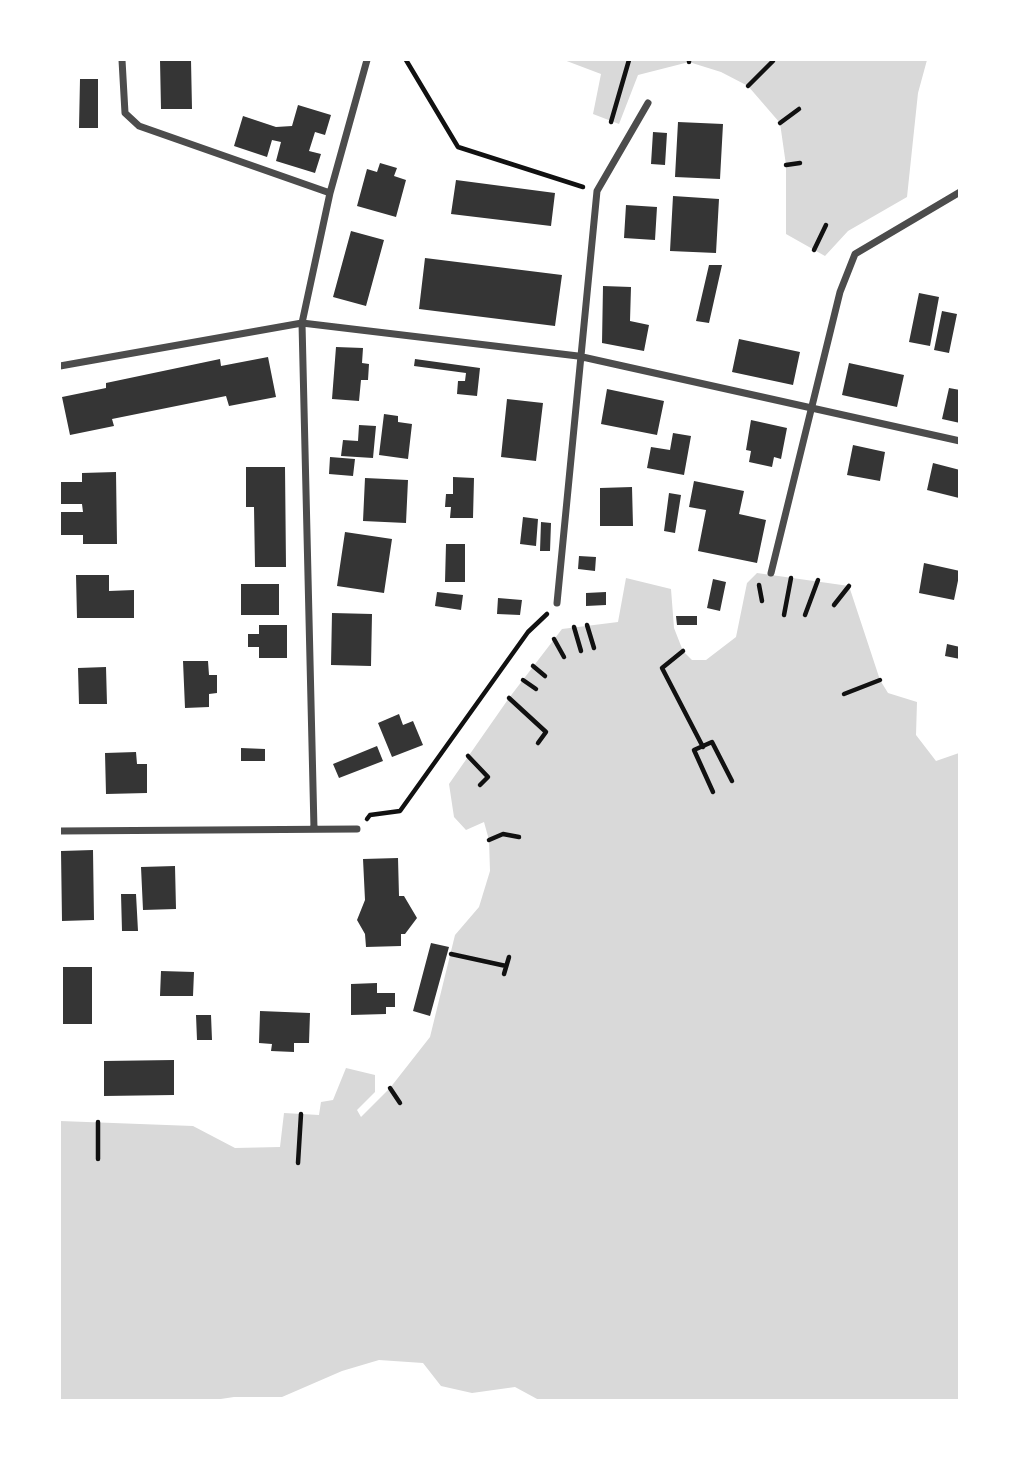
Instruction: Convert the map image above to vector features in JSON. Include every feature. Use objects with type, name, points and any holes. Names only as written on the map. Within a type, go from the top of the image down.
[{"type":"street","points":[[122,60],[125,113],[139,126],[330,193]]},
{"type":"street","points":[[314,829],[302,323],[330,193],[367,60]]},
{"type":"street","points":[[557,603],[578,356],[597,191],[648,103]]},
{"type":"street","points":[[771,573],[840,292],[855,254],[960,192]]},
{"type":"street","points":[[60,366],[302,323],[578,356],[960,441]]},
{"type":"street","points":[[60,831],[357,829]]},
{"type":"path","points":[[406,60],[458,147],[597,191]]},
{"type":"path","points":[[611,122],[629,60]]},
{"type":"path","points":[[748,86],[773,61]]},
{"type":"path","points":[[780,123],[799,109]]},
{"type":"path","points":[[786,165],[800,163]]},
{"type":"path","points":[[814,250],[827,225]]},
{"type":"path","points":[[784,615],[791,579]]},
{"type":"path","points":[[805,615],[818,580]]},
{"type":"path","points":[[834,605],[849,586]]},
{"type":"path","points":[[357,829],[370,815],[400,811],[528,632],[557,603]]},
{"type":"path","points":[[587,625],[594,648]]},
{"type":"path","points":[[574,627],[581,650]]},
{"type":"path","points":[[554,639],[564,657]]},
{"type":"path","points":[[683,651],[662,668],[703,747]]},
{"type":"path","points":[[533,666],[545,676]]},
{"type":"path","points":[[523,680],[536,689]]},
{"type":"path","points":[[844,694],[880,680]]},
{"type":"path","points":[[509,698],[547,732],[538,743]]},
{"type":"path","points":[[713,792],[694,750],[712,742],[732,781]]},
{"type":"path","points":[[468,756],[488,777],[480,785]]},
{"type":"path","points":[[489,840],[503,834],[519,837]]},
{"type":"path","points":[[451,954],[506,966]]},
{"type":"path","points":[[504,974],[509,957]]},
{"type":"path","points":[[390,1088],[400,1103]]},
{"type":"path","points":[[298,1163],[301,1114]]},
{"type":"path","points":[[98,1122],[98,1159]]},
{"type":"shaded area","points":[[564,60],[927,60],[918,93],[907,197],[848,231],[825,256],[786,234],[786,165],[780,123],[748,86],[721,72],[689,62],[638,75],[619,124],[593,114],[601,74]]},
{"type":"shaded area","points":[[757,573],[849,586],[880,680],[888,693],[917,702],[916,735],[936,761],[959,753],[959,1400],[539,1400],[515,1387],[472,1393],[441,1386],[423,1363],[379,1360],[342,1371],[282,1397],[60,1400],[60,1121],[193,1126],[235,1148],[280,1147],[284,1113],[319,1115],[321,1102],[333,1100],[346,1068],[375,1075],[375,1092],[357,1110],[361,1117],[390,1088],[430,1037],[455,935],[479,907],[490,871],[489,840],[484,822],[466,830],[454,817],[449,784],[509,698],[562,629],[618,622],[626,578],[671,589],[674,628],[683,651],[692,660],[706,660],[736,637],[747,583]]},
{"type":"building","points":[[160,60],[191,60],[192,109],[161,109]]},
{"type":"building","points":[[80,79],[98,79],[98,128],[79,128]]},
{"type":"building","points":[[298,105],[331,115],[325,135],[315,132],[309,151],[321,154],[315,173],[276,161],[281,142],[272,140],[267,157],[234,146],[243,116],[276,127],[292,126]]},
{"type":"building","points":[[678,122],[723,124],[720,179],[675,177]]},
{"type":"building","points":[[653,132],[667,133],[665,165],[651,164]]},
{"type":"building","points":[[380,163],[397,168],[394,176],[406,180],[396,217],[357,206],[367,169],[377,172]]},
{"type":"building","points":[[456,180],[555,193],[551,226],[451,214]]},
{"type":"building","points":[[673,196],[719,199],[716,253],[670,251]]},
{"type":"building","points":[[626,205],[657,207],[655,240],[624,238]]},
{"type":"building","points":[[351,231],[384,240],[366,306],[333,297]]},
{"type":"building","points":[[425,258],[562,275],[555,326],[419,309]]},
{"type":"building","points":[[709,265],[722,265],[709,323],[696,321]]},
{"type":"building","points":[[603,286],[631,287],[630,321],[649,325],[644,351],[602,343]]},
{"type":"building","points":[[919,293],[939,297],[930,346],[909,342]]},
{"type":"building","points":[[942,311],[957,314],[949,353],[934,350]]},
{"type":"building","points":[[739,339],[800,352],[793,385],[732,372]]},
{"type":"building","points":[[336,347],[363,348],[362,363],[369,364],[368,380],[361,380],[359,401],[332,399]]},
{"type":"building","points":[[268,357],[276,397],[229,406],[226,396],[112,419],[114,426],[70,435],[62,397],[106,388],[106,383],[220,359],[221,366]]},
{"type":"building","points":[[415,359],[480,368],[477,396],[457,394],[458,381],[465,381],[466,373],[414,366]]},
{"type":"building","points":[[849,363],[904,375],[897,407],[842,395]]},
{"type":"building","points":[[949,388],[960,390],[960,423],[942,419]]},
{"type":"building","points":[[607,389],[664,401],[657,435],[601,424]]},
{"type":"building","points":[[507,399],[543,403],[536,461],[501,457]]},
{"type":"building","points":[[384,414],[398,416],[398,422],[412,424],[408,459],[379,455]]},
{"type":"building","points":[[751,420],[787,428],[781,459],[774,457],[772,467],[749,462],[751,451],[746,450]]},
{"type":"building","points":[[359,425],[376,426],[373,458],[341,456],[343,440],[358,441]]},
{"type":"building","points":[[673,433],[691,436],[684,475],[647,468],[651,447],[670,450]]},
{"type":"building","points":[[853,445],[885,452],[880,481],[847,475]]},
{"type":"building","points":[[330,457],[355,459],[353,476],[329,474]]},
{"type":"building","points":[[933,463],[960,470],[959,498],[927,490]]},
{"type":"building","points":[[246,467],[285,467],[286,567],[255,567],[254,507],[246,507]]},
{"type":"building","points":[[116,472],[117,544],[83,544],[83,535],[60,535],[60,512],[83,512],[82,504],[60,504],[60,482],[82,482],[82,473]]},
{"type":"building","points":[[453,477],[474,478],[473,518],[450,518],[451,507],[445,507],[446,494],[453,494]]},
{"type":"building","points":[[365,478],[408,480],[406,523],[363,521]]},
{"type":"building","points":[[694,481],[744,491],[739,514],[766,520],[757,563],[698,551],[706,510],[689,507]]},
{"type":"building","points":[[632,487],[633,526],[600,526],[600,488]]},
{"type":"building","points":[[669,493],[681,495],[675,533],[664,531]]},
{"type":"building","points":[[523,517],[538,519],[536,546],[520,544]]},
{"type":"building","points":[[541,522],[551,523],[550,551],[540,551]]},
{"type":"building","points":[[345,532],[392,539],[384,593],[337,586]]},
{"type":"building","points":[[446,544],[465,544],[465,582],[445,582]]},
{"type":"building","points":[[579,556],[596,557],[595,571],[578,569]]},
{"type":"building","points":[[924,563],[960,571],[954,600],[919,593]]},
{"type":"building","points":[[76,575],[109,575],[109,591],[134,590],[134,618],[77,618]]},
{"type":"building","points":[[713,579],[726,582],[720,611],[707,608]]},
{"type":"building","points":[[241,584],[279,584],[279,615],[241,615]]},
{"type":"building","points":[[437,592],[463,595],[461,610],[435,606]]},
{"type":"building","points":[[606,592],[606,605],[586,606],[586,593]]},
{"type":"building","points":[[498,598],[522,600],[520,615],[497,614]]},
{"type":"building","points":[[332,613],[372,614],[371,666],[331,665]]},
{"type":"building","points":[[676,616],[697,616],[697,625],[677,625]]},
{"type":"building","points":[[259,625],[287,625],[287,658],[259,658],[259,647],[248,647],[248,634],[259,634]]},
{"type":"building","points":[[947,644],[960,647],[960,659],[945,656]]},
{"type":"building","points":[[183,661],[208,661],[209,675],[217,675],[217,693],[209,694],[209,707],[185,708]]},
{"type":"building","points":[[106,667],[107,704],[79,704],[78,668]]},
{"type":"building","points":[[399,714],[403,725],[413,721],[423,745],[392,757],[378,723]]},
{"type":"building","points":[[377,746],[383,761],[339,778],[333,764]]},
{"type":"building","points":[[241,748],[265,749],[265,761],[241,761]]},
{"type":"building","points":[[136,752],[137,764],[147,764],[147,793],[106,794],[105,753]]},
{"type":"building","points":[[93,850],[94,920],[62,921],[61,851]]},
{"type":"building","points":[[398,858],[399,896],[404,896],[417,918],[405,934],[401,934],[401,946],[366,947],[365,934],[357,920],[365,900],[363,859]]},
{"type":"building","points":[[175,866],[176,909],[143,910],[141,867]]},
{"type":"building","points":[[121,894],[136,894],[138,931],[122,931]]},
{"type":"building","points":[[431,943],[449,947],[430,1016],[413,1011]]},
{"type":"building","points":[[63,967],[92,967],[92,1024],[63,1024]]},
{"type":"building","points":[[161,971],[194,972],[193,996],[160,996]]},
{"type":"building","points":[[377,983],[377,993],[395,993],[395,1007],[386,1007],[386,1014],[351,1015],[351,984]]},
{"type":"building","points":[[260,1011],[310,1013],[309,1043],[294,1043],[294,1052],[271,1051],[272,1044],[259,1043]]},
{"type":"building","points":[[196,1015],[211,1015],[212,1040],[197,1040]]},
{"type":"building","points":[[174,1060],[174,1095],[104,1096],[104,1061]]}]
